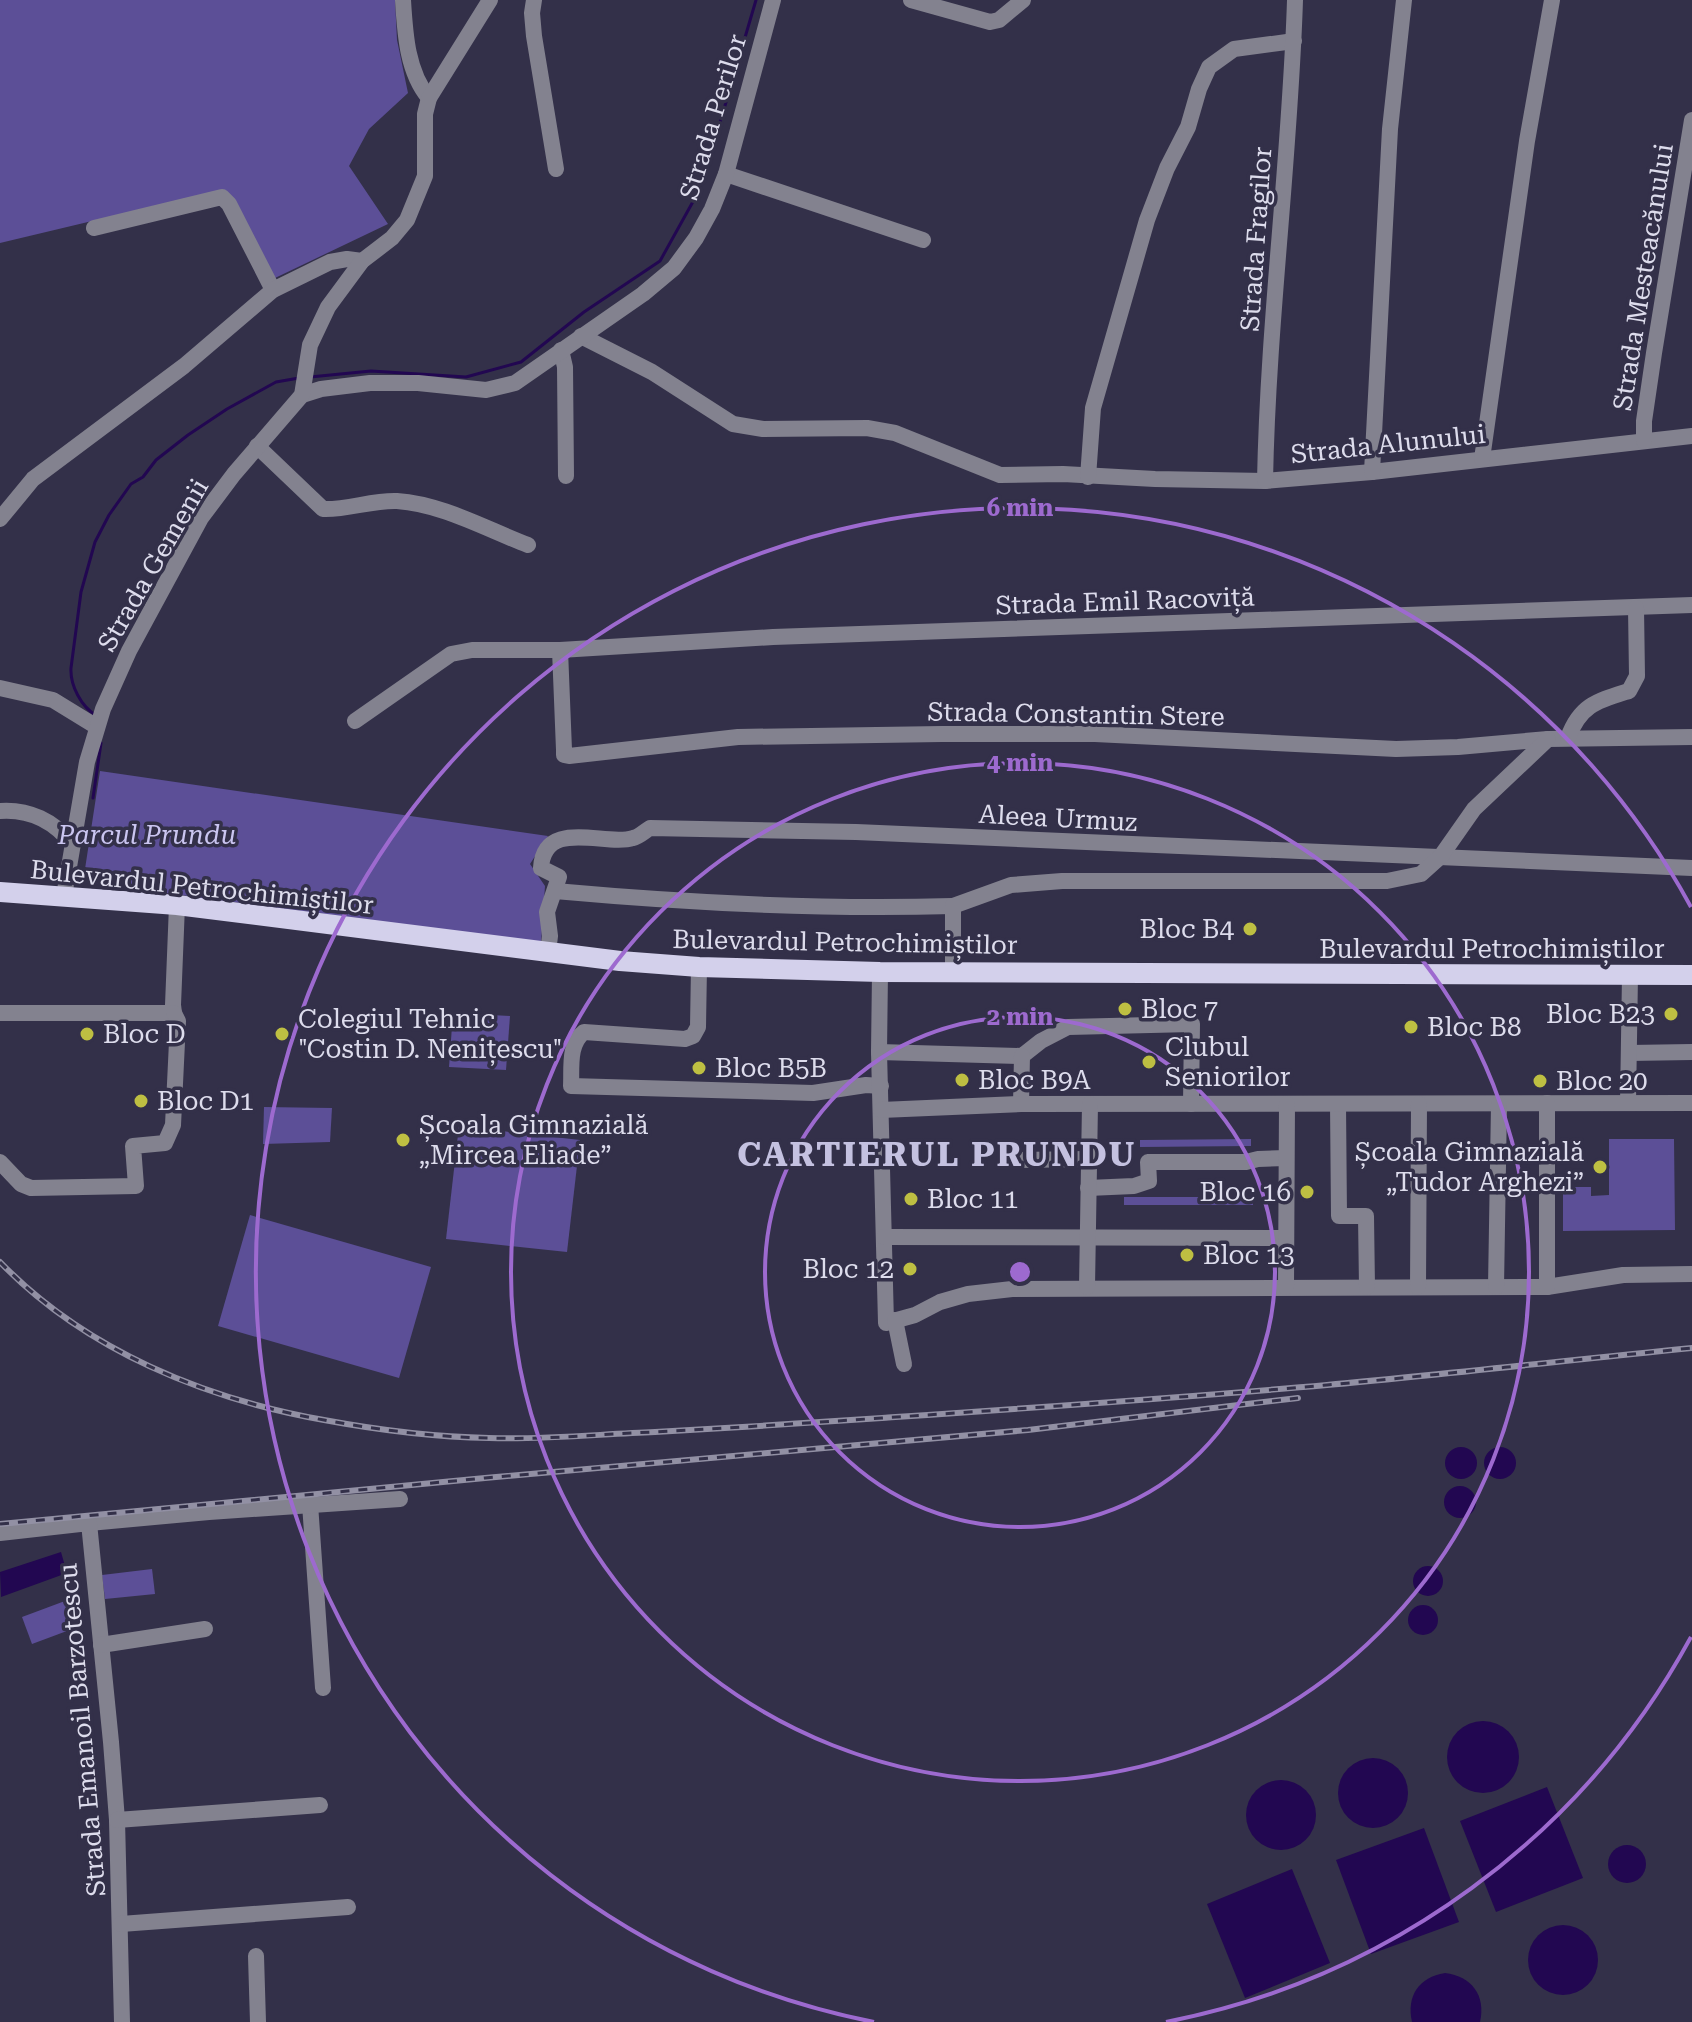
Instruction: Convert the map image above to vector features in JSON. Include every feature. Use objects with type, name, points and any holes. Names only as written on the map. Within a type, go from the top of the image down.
[{"type":"main road","name":"Bulevardul Petrochimiștilor","points":[[0,892],[177,905],[548,952],[699,967],[880,972],[1692,975]]},
{"type":"street","points":[[403,0],[405,26],[417,81],[429,98]]},
{"type":"street","points":[[304,390],[306,365],[315,330],[362,261],[407,220],[420,193],[427,159],[425,114],[429,98],[490,0]]},
{"type":"street","points":[[534,0],[532,13],[537,57],[556,169]]},
{"type":"street","name":"Strada Perilor","points":[[304,390],[370,383],[418,383],[486,390],[515,383],[643,294],[674,268],[696,238],[726,174],[773,0]]},
{"type":"street","points":[[911,0],[990,22],[999,20],[1023,0]]},
{"type":"street","name":"Strada Fragilor","points":[[1265,481],[1295,0]]},
{"type":"street","points":[[1372,472],[1390,129],[1404,0]]},
{"type":"street","points":[[1482,459],[1527,141],[1552,0]]},
{"type":"street","points":[[1088,477],[1093,408],[1147,220],[1167,168],[1188,127],[1209,67],[1234,49],[1294,41]]},
{"type":"street","name":"Strada Mesteacănului","points":[[1644,441],[1654,353],[1692,120]]},
{"type":"street","points":[[726,174],[923,240]]},
{"type":"street","points":[[94,228],[222,197],[229,204],[273,290]]},
{"type":"street","points":[[0,519],[33,479],[184,366],[273,290],[330,262],[347,259],[362,261]]},
{"type":"street","name":"Strada Alunului","points":[[581,336],[652,372],[710,411],[741,426],[763,429],[867,428],[895,433],[1000,475],[1063,474],[1265,481],[1692,436]]},
{"type":"street","points":[[561,350],[565,367],[566,476]]},
{"type":"street","name":"Strada Gemenii","points":[[64,896],[84,773],[103,709],[129,651],[201,518],[304,390]]},
{"type":"street","points":[[257,446],[323,509],[400,501],[434,509],[528,545]]},
{"type":"street","name":"Strada Emil Racoviță","points":[[355,721],[451,654],[472,650],[560,650],[773,637],[1692,605]]},
{"type":"street","points":[[1568,738],[1574,722],[1587,707],[1629,691],[1634,686],[1637,676],[1636,608]]},
{"type":"street","name":"Strada Constantin Stere","points":[[560,650],[564,755],[569,756],[738,737],[1095,734],[1396,749],[1568,738],[1692,737]]},
{"type":"street","points":[[0,688],[53,700],[97,727]]},
{"type":"street","points":[[548,952],[547,912],[555,891],[697,904],[953,906],[1011,885],[1062,881],[1387,881],[1421,874],[1441,856],[1474,809],[1548,739]]},
{"type":"street","points":[[0,811],[22,811],[39,816],[63,832],[72,844]]},
{"type":"street","name":"Aleea Urmuz","points":[[555,891],[559,877],[541,868],[542,859],[550,847],[567,836],[633,839],[650,828],[856,832],[1692,868]]},
{"type":"street","points":[[0,1162],[21,1184],[31,1188],[136,1186],[133,1146],[165,1143],[173,1125],[178,1021],[174,1013],[177,905]]},
{"type":"street","points":[[953,906],[953,972]]},
{"type":"street","points":[[699,967],[698,1027],[693,1036],[685,1039],[584,1032],[576,1038],[572,1051],[571,1086],[813,1093],[866,1085],[881,1086]]},
{"type":"street","points":[[880,972],[886,1323],[968,1294],[1012,1289],[1547,1287],[1623,1275],[1692,1274]]},
{"type":"street","points":[[1628,1103],[1630,975]]},
{"type":"street","points":[[0,1013],[174,1013]]},
{"type":"street","points":[[879,1052],[1022,1056],[1041,1041],[1068,1027],[1192,1024],[1191,1104]]},
{"type":"street","points":[[1629,1053],[1692,1052]]},
{"type":"street","points":[[1021,1104],[1022,1056]]},
{"type":"street","points":[[1547,1103],[1547,1287]]},
{"type":"street","points":[[881,1110],[1021,1104],[1692,1103]]},
{"type":"street","points":[[1087,1287],[1090,1104]]},
{"type":"street","points":[[1286,1287],[1287,1104]]},
{"type":"street","points":[[1338,1104],[1339,1216],[1366,1216],[1367,1287]]},
{"type":"street","points":[[1418,1287],[1419,1104]]},
{"type":"street","points":[[1496,1287],[1499,1104]]},
{"type":"street","points":[[1088,1188],[1134,1186],[1149,1181],[1148,1162],[1246,1162],[1286,1158]]},
{"type":"street","points":[[1009,1160],[1089,1159]]},
{"type":"street","points":[[884,1237],[1286,1238]]},
{"type":"street","points":[[895,1320],[904,1364]]},
{"type":"street","points":[[89,1523],[400,1499]]},
{"type":"street","points":[[310,1504],[323,1688]]},
{"type":"street","name":"Strada Emanoil Barzotescu","points":[[0,1533],[89,1523],[117,1820],[122,2022]]},
{"type":"street","points":[[101,1645],[205,1629]]},
{"type":"street","points":[[117,1820],[320,1805]]},
{"type":"street","points":[[121,1924],[348,1907]]},
{"type":"street","points":[[256,1956],[258,2022]]},
{"type":"green space","points":[[0,0],[395,0],[397,40],[408,93],[369,129],[349,166],[388,224],[275,278],[222,190],[0,243]]},
{"type":"green space","name":"Parcul Prundu","points":[[100,771],[548,836],[530,864],[545,886],[541,943],[83,882]]},
{"type":"green space","points":[[453,1013],[510,1016],[506,1070],[449,1067]]},
{"type":"green space","points":[[264,1107],[332,1108],[330,1142],[263,1144]]},
{"type":"green space","points":[[459,1126],[580,1140],[567,1252],[446,1239]]},
{"type":"green space","points":[[1251,1139],[1251,1146],[1140,1147],[1140,1140]]},
{"type":"green space","points":[[1609,1139],[1674,1139],[1675,1230],[1563,1231],[1563,1187],[1591,1187],[1591,1196],[1609,1195]]},
{"type":"green space","points":[[1124,1197],[1253,1197],[1253,1205],[1124,1205]]},
{"type":"green space","points":[[250,1215],[431,1267],[399,1378],[218,1326]]},
{"type":"green space","points":[[152,1569],[155,1594],[105,1599],[102,1575]]},
{"type":"green space","points":[[73,1598],[83,1625],[32,1644],[22,1617]]},
{"type":"shaded area","points":[[1461,1447],[1472,1452],[1477,1463],[1472,1474],[1461,1479],[1450,1474],[1445,1463],[1450,1452]]},
{"type":"shaded area","points":[[1500,1447],[1511,1452],[1516,1463],[1511,1474],[1500,1479],[1489,1474],[1484,1463],[1489,1452]]},
{"type":"shaded area","points":[[1460,1486],[1471,1491],[1476,1502],[1471,1513],[1460,1518],[1449,1513],[1444,1502],[1449,1491]]},
{"type":"shaded area","points":[[61,1552],[67,1573],[1,1597],[0,1572]]},
{"type":"shaded area","points":[[1428,1566],[1439,1570],[1443,1581],[1439,1592],[1428,1596],[1417,1592],[1413,1581],[1417,1570]]},
{"type":"shaded area","points":[[1423,1605],[1434,1609],[1438,1620],[1434,1631],[1423,1635],[1412,1631],[1408,1620],[1412,1609]]},
{"type":"shaded area","points":[[1483,1721],[1503,1727],[1513,1737],[1519,1757],[1513,1777],[1503,1787],[1483,1793],[1463,1787],[1453,1777],[1447,1757],[1453,1737],[1463,1727]]},
{"type":"shaded area","points":[[1366,1758],[1380,1758],[1402,1773],[1408,1793],[1406,1806],[1398,1818],[1380,1828],[1366,1828],[1344,1813],[1338,1800],[1338,1786],[1353,1764]]},
{"type":"shaded area","points":[[1281,1780],[1300,1786],[1310,1796],[1316,1815],[1310,1834],[1300,1844],[1281,1850],[1262,1844],[1252,1834],[1246,1815],[1252,1796],[1262,1786]]},
{"type":"shaded area","points":[[1547,1787],[1583,1878],[1496,1912],[1460,1821]]},
{"type":"shaded area","points":[[1424,1828],[1459,1922],[1371,1954],[1336,1860]]},
{"type":"shaded area","points":[[1627,1845],[1641,1850],[1646,1864],[1641,1878],[1627,1883],[1613,1878],[1608,1864],[1613,1850]]},
{"type":"shaded area","points":[[1292,1869],[1330,1963],[1245,1998],[1207,1904]]},
{"type":"shaded area","points":[[1563,1925],[1588,1935],[1598,1960],[1588,1985],[1563,1995],[1538,1985],[1528,1960],[1538,1935]]},
{"type":"shaded area","points":[[1445,1973],[1463,1978],[1475,1989],[1481,2004],[1480,2022],[1412,2022],[1411,2004],[1416,1989],[1428,1979]]},
{"type":"waterway","points":[[310,377],[371,371],[466,377],[521,362],[584,312],[660,261],[695,198],[709,160],[756,0]]},
{"type":"waterway","points":[[97,716],[78,695],[71,668],[81,592],[95,542],[109,515],[131,484],[143,477],[156,460],[188,435],[276,382],[299,378]]},
{"type":"waterway","points":[[93,798],[101,743]]},
{"type":"railway","points":[[0,1262],[33,1293],[70,1321],[108,1345],[192,1384],[235,1399],[324,1420],[469,1437],[531,1438],[683,1430],[1104,1403],[1327,1385],[1692,1348]]},
{"type":"railway","points":[[0,1524],[1028,1430],[1298,1398]]},
{"type":"place","name":"Bloc B4","points":[[1250,929]]},
{"type":"place","name":"Bloc 7","points":[[1125,1009]]},
{"type":"place","name":"Bloc B23","points":[[1671,1014]]},
{"type":"place","name":"Bloc B8","points":[[1411,1027]]},
{"type":"place","name":"Bloc D","points":[[87,1034]]},
{"type":"place","name":"Colegiul Tehnic \"Costin D. Nenițescu\"","points":[[282,1034]]},
{"type":"place","name":"Clubul Seniorilor","points":[[1149,1062]]},
{"type":"place","name":"Bloc B5B","points":[[699,1068]]},
{"type":"place","name":"Bloc B9A","points":[[962,1080]]},
{"type":"place","name":"Bloc 20","points":[[1540,1081]]},
{"type":"place","name":"Bloc D1","points":[[141,1101]]},
{"type":"place","name":"Școala Gimnazială „Mircea Eliade”","points":[[403,1140]]},
{"type":"place","name":"Școala Gimnazială „Tudor Arghezi”","points":[[1600,1167]]},
{"type":"place","name":"Bloc 16","points":[[1307,1192]]},
{"type":"place","name":"Bloc 11","points":[[911,1199]]},
{"type":"place","name":"Bloc 13","points":[[1187,1255]]},
{"type":"place","name":"Bloc 12","points":[[910,1269]]},
{"type":"district","name":"CARTIERUL PRUNDU","points":[[937,1154]]}]
